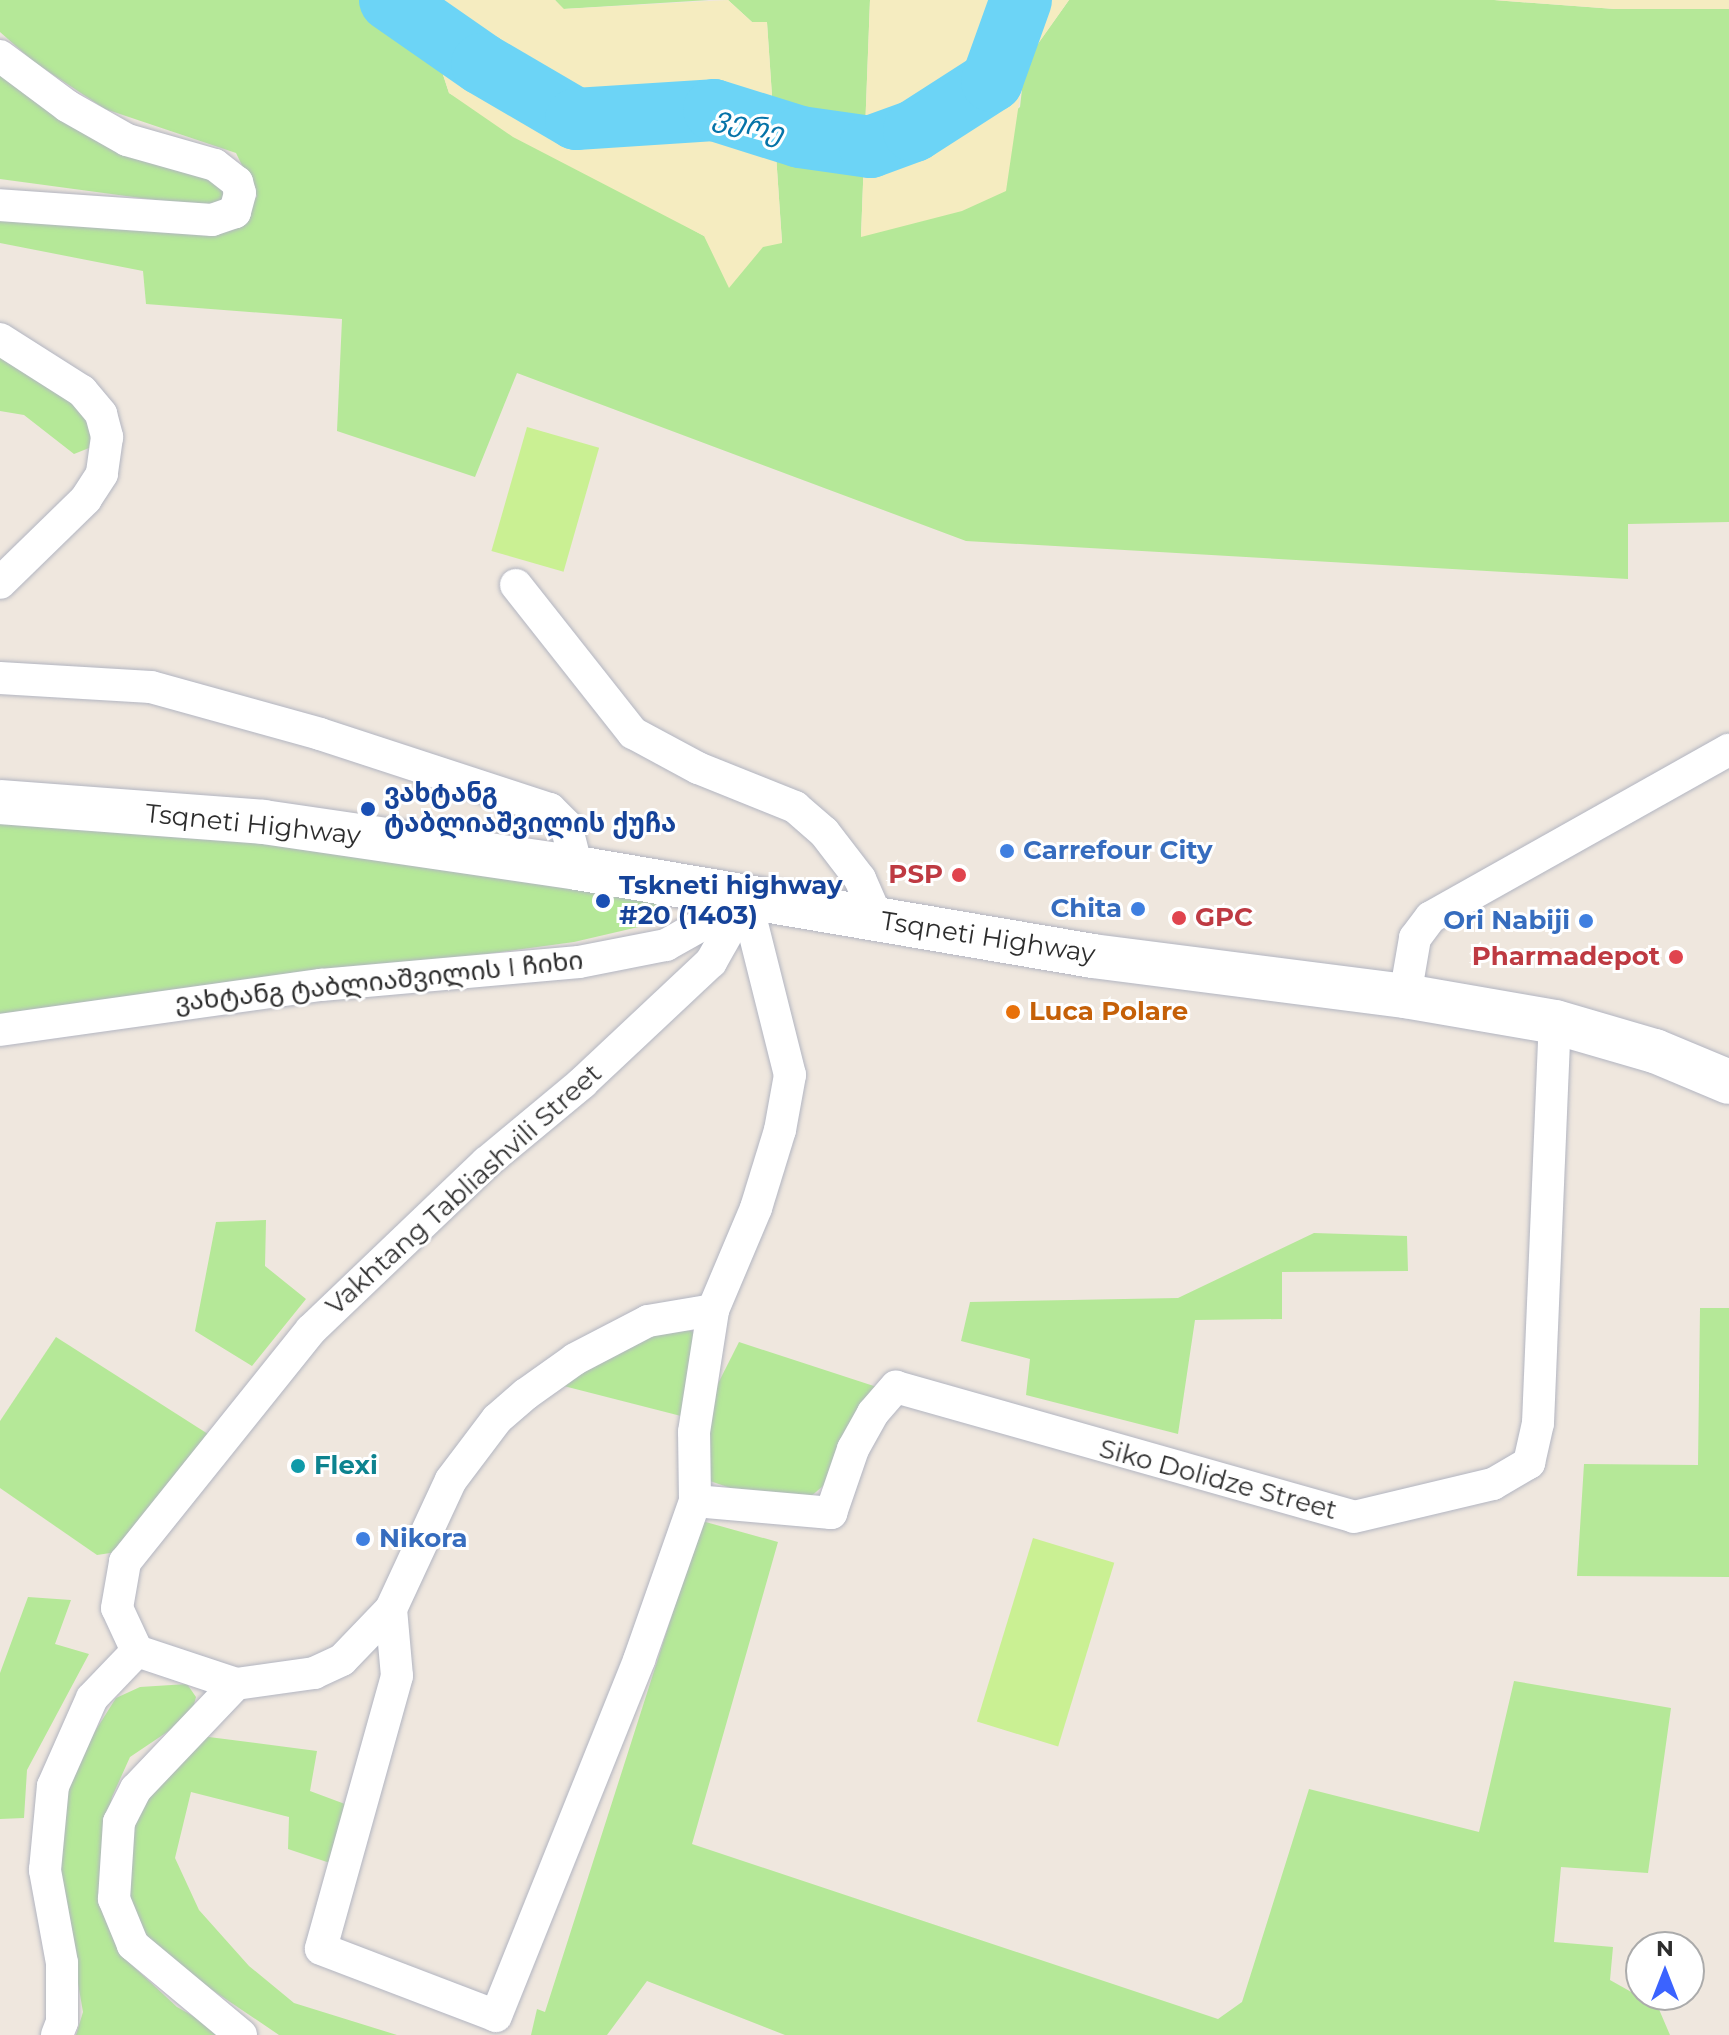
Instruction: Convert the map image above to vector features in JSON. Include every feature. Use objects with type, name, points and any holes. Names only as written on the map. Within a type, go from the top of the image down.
[{"type":"main road","name":"Tsqneti Highway","points":[[0,802],[263,822],[577,868],[746,900],[1093,956],[1405,996],[1555,1022],[1655,1051],[1729,1082]]},
{"type":"street","points":[[0,56],[67,106],[127,140],[215,165],[237,182],[240,193],[235,212],[212,220],[0,205]]},
{"type":"street","points":[[0,339],[82,391],[101,414],[107,437],[102,474],[86,499],[0,583]]},
{"type":"street","points":[[516,585],[633,733],[698,768],[795,807],[824,832],[860,879],[878,920]]},
{"type":"street","points":[[0,678],[151,687],[320,734],[550,809],[566,825],[577,868]]},
{"type":"street","points":[[1405,996],[1415,938],[1431,917],[1729,750]]},
{"type":"street","points":[[391,1609],[397,1676],[321,1949],[496,2016],[639,1660],[695,1501],[694,1432],[713,1310],[756,1208],[790,1075],[746,900]]},
{"type":"street","name":"ვახტანგ ტაბლიაშვილის I ჩიხი","points":[[0,1030],[321,985],[579,962],[666,945],[746,900]]},
{"type":"street","name":"Vakhtang Tabliashvili Street","points":[[137,1651],[117,1608],[125,1562],[311,1330],[487,1162],[582,1083],[711,962],[746,900]]},
{"type":"street","name":"Siko Dolidze Street","points":[[695,1501],[831,1513],[853,1449],[873,1413],[896,1387],[1354,1517],[1493,1484],[1529,1463],[1538,1423],[1555,1022]]},
{"type":"street","points":[[57,2035],[62,2022],[62,1963],[45,1870],[53,1786],[92,1698],[137,1651],[236,1684],[314,1673],[342,1660],[391,1609],[413,1553],[451,1480],[497,1419],[575,1359],[617,1336],[648,1321],[713,1310]]},
{"type":"street","points":[[236,1684],[136,1789],[119,1822],[114,1899],[133,1945],[241,2035]]},
{"type":"green space","points":[[0,0],[365,0],[432,41],[449,93],[704,236],[764,246],[782,242],[767,23],[752,22],[728,0],[870,0],[861,236],[1020,107],[1025,62],[1069,0],[1494,0],[1615,9],[1729,9],[1729,522],[1628,524],[1628,579],[966,541],[517,373],[475,477],[337,431],[342,319],[146,304],[143,271],[0,243],[0,211],[245,212],[257,196],[236,153],[105,109],[34,62],[0,32]]},
{"type":"green space","points":[[555,0],[709,0],[563,9]]},
{"type":"green space","points":[[0,63],[228,186],[223,201],[200,206],[0,179]]},
{"type":"green space","points":[[0,348],[80,403],[91,435],[89,448],[74,454],[24,415],[0,411]]},
{"type":"green space","points":[[527,427],[599,448],[564,572],[491,551]]},
{"type":"green space","points":[[0,822],[306,845],[663,900],[663,908],[647,925],[574,942],[0,1021]]},
{"type":"green space","points":[[266,1220],[265,1266],[306,1299],[252,1366],[195,1331],[216,1222]]},
{"type":"green space","points":[[1314,1233],[1407,1236],[1408,1271],[1282,1272],[1282,1319],[1195,1320],[1178,1434],[1026,1395],[1030,1359],[961,1341],[970,1302],[1178,1298]]},
{"type":"green space","points":[[1700,1308],[1729,1308],[1729,1577],[1577,1576],[1584,1464],[1698,1465]]},
{"type":"green space","points":[[665,1326],[721,1337],[681,1416],[552,1383]]},
{"type":"green space","points":[[56,1337],[208,1434],[117,1552],[97,1555],[0,1488],[0,1421]]},
{"type":"green space","points":[[739,1342],[883,1389],[830,1480],[803,1503],[774,1503],[707,1480],[695,1429]]},
{"type":"green space","points":[[702,1521],[778,1542],[692,1844],[1218,2019],[1242,2002],[1309,1789],[1479,1832],[1514,1681],[1671,1708],[1648,1873],[1561,1867],[1554,1942],[1613,1947],[1610,1980],[1625,1988],[1625,2011],[1660,2011],[1670,2035],[785,2035],[647,1981],[607,2035],[531,2035],[537,2009],[545,2012]]},
{"type":"green space","points":[[1033,1538],[1114,1563],[1058,1746],[977,1722]]},
{"type":"green space","points":[[28,1597],[71,1600],[55,1644],[89,1654],[27,1770],[24,1818],[0,1819],[0,1673]]},
{"type":"green space","points":[[187,1684],[196,1697],[191,1716],[130,1757],[112,1797],[104,1833],[103,1906],[120,1954],[177,2007],[227,2035],[76,2035],[83,2012],[59,1874],[66,1777],[116,1698],[140,1687]]},
{"type":"green space","points":[[201,1736],[317,1751],[310,1791],[361,1810],[339,1866],[288,1849],[289,1817],[191,1792],[175,1858],[199,1910],[249,1966],[294,2003],[397,2035],[279,2035],[162,1956],[134,1918],[123,1868],[130,1820]]},
{"type":"sand","points":[[365,0],[555,0],[564,9],[728,0],[752,22],[767,22],[782,243],[763,247],[729,288],[704,236],[513,137],[449,93],[432,41]]},
{"type":"sand","points":[[870,0],[1069,0],[1025,62],[1006,191],[962,211],[861,237]]},
{"type":"sand","points":[[1494,0],[1729,0],[1729,9],[1615,9]]},
{"type":"waterway","name":"ვერე","points":[[390,0],[482,64],[576,119],[714,110],[800,137],[870,147],[914,131],[992,81],[1021,0]]},
{"type":"place","name":"ვახტანგ ტაბლიაშვილის ქუჩა","points":[[368,809]]},
{"type":"place","name":"Carrefour City","points":[[1007,851]]},
{"type":"place","name":"PSP","points":[[959,875]]},
{"type":"place","name":"Tskneti highway #20 (1403)","points":[[603,901]]},
{"type":"place","name":"Chita","points":[[1138,909]]},
{"type":"place","name":"GPC","points":[[1179,918]]},
{"type":"place","name":"Ori Nabiji","points":[[1586,921]]},
{"type":"place","name":"Pharmadepot","points":[[1676,957]]},
{"type":"place","name":"Luca Polare","points":[[1013,1012]]},
{"type":"place","name":"Flexi","points":[[298,1466]]},
{"type":"place","name":"Nikora","points":[[363,1539]]}]
